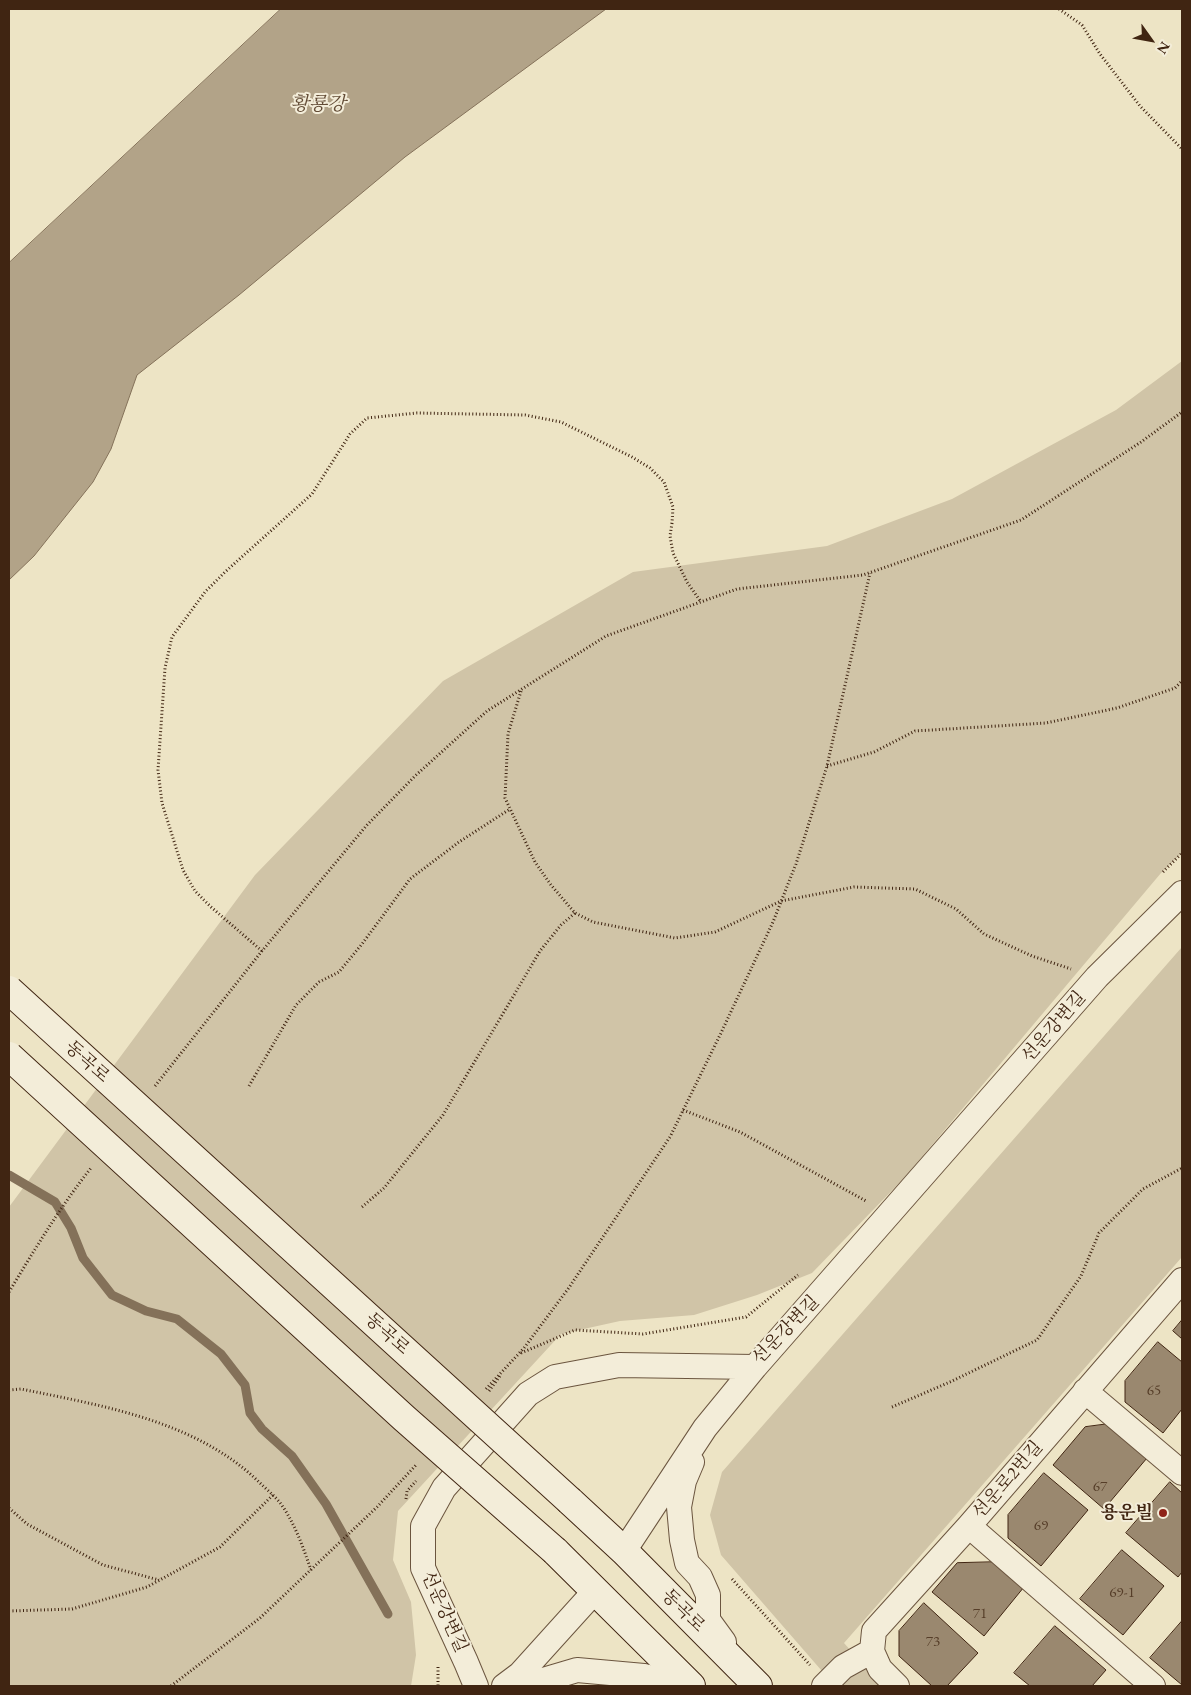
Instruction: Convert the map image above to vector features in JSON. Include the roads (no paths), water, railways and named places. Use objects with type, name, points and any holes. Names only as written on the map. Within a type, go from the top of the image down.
[{"type":"main road","name":"동곡로","points":[[9,990],[624,1551],[756,1685]]},
{"type":"main road","points":[[9,1056],[404,1418],[555,1551],[691,1686]]},
{"type":"street","name":"선운강변길","points":[[476,1686],[424,1568],[423,1526],[444,1488],[528,1394],[555,1377],[619,1365],[755,1367],[1097,977],[1182,893]]},
{"type":"street","name":"선운로2번길","points":[[872,1651],[874,1631],[969,1526],[1182,1280]]},
{"type":"street","points":[[624,1551],[705,1428],[755,1367]]},
{"type":"street","points":[[1085,1392],[1182,1473]]},
{"type":"street","points":[[705,1428],[684,1481],[679,1507],[682,1540],[687,1563],[700,1578],[708,1594],[708,1620],[756,1685]]},
{"type":"street","points":[[969,1526],[1153,1686]]},
{"type":"street","points":[[504,1686],[520,1674],[595,1591]]},
{"type":"street","points":[[826,1685],[843,1667],[872,1651],[880,1668],[897,1686]]},
{"type":"street","points":[[523,1686],[576,1670],[644,1676],[686,1686]]},
{"type":"water","name":"황룡강","points":[[281,9],[606,9],[405,157],[239,295],[137,375],[111,449],[93,482],[34,556],[9,580],[9,263]]},
{"type":"waterway","points":[[9,1175],[55,1202],[71,1228],[83,1258],[112,1295],[146,1311],[177,1319],[221,1354],[245,1385],[250,1413],[262,1429],[292,1456],[326,1504],[388,1614]]},
{"type":"place","name":"용운빌","points":[[1163,1513]]}]
